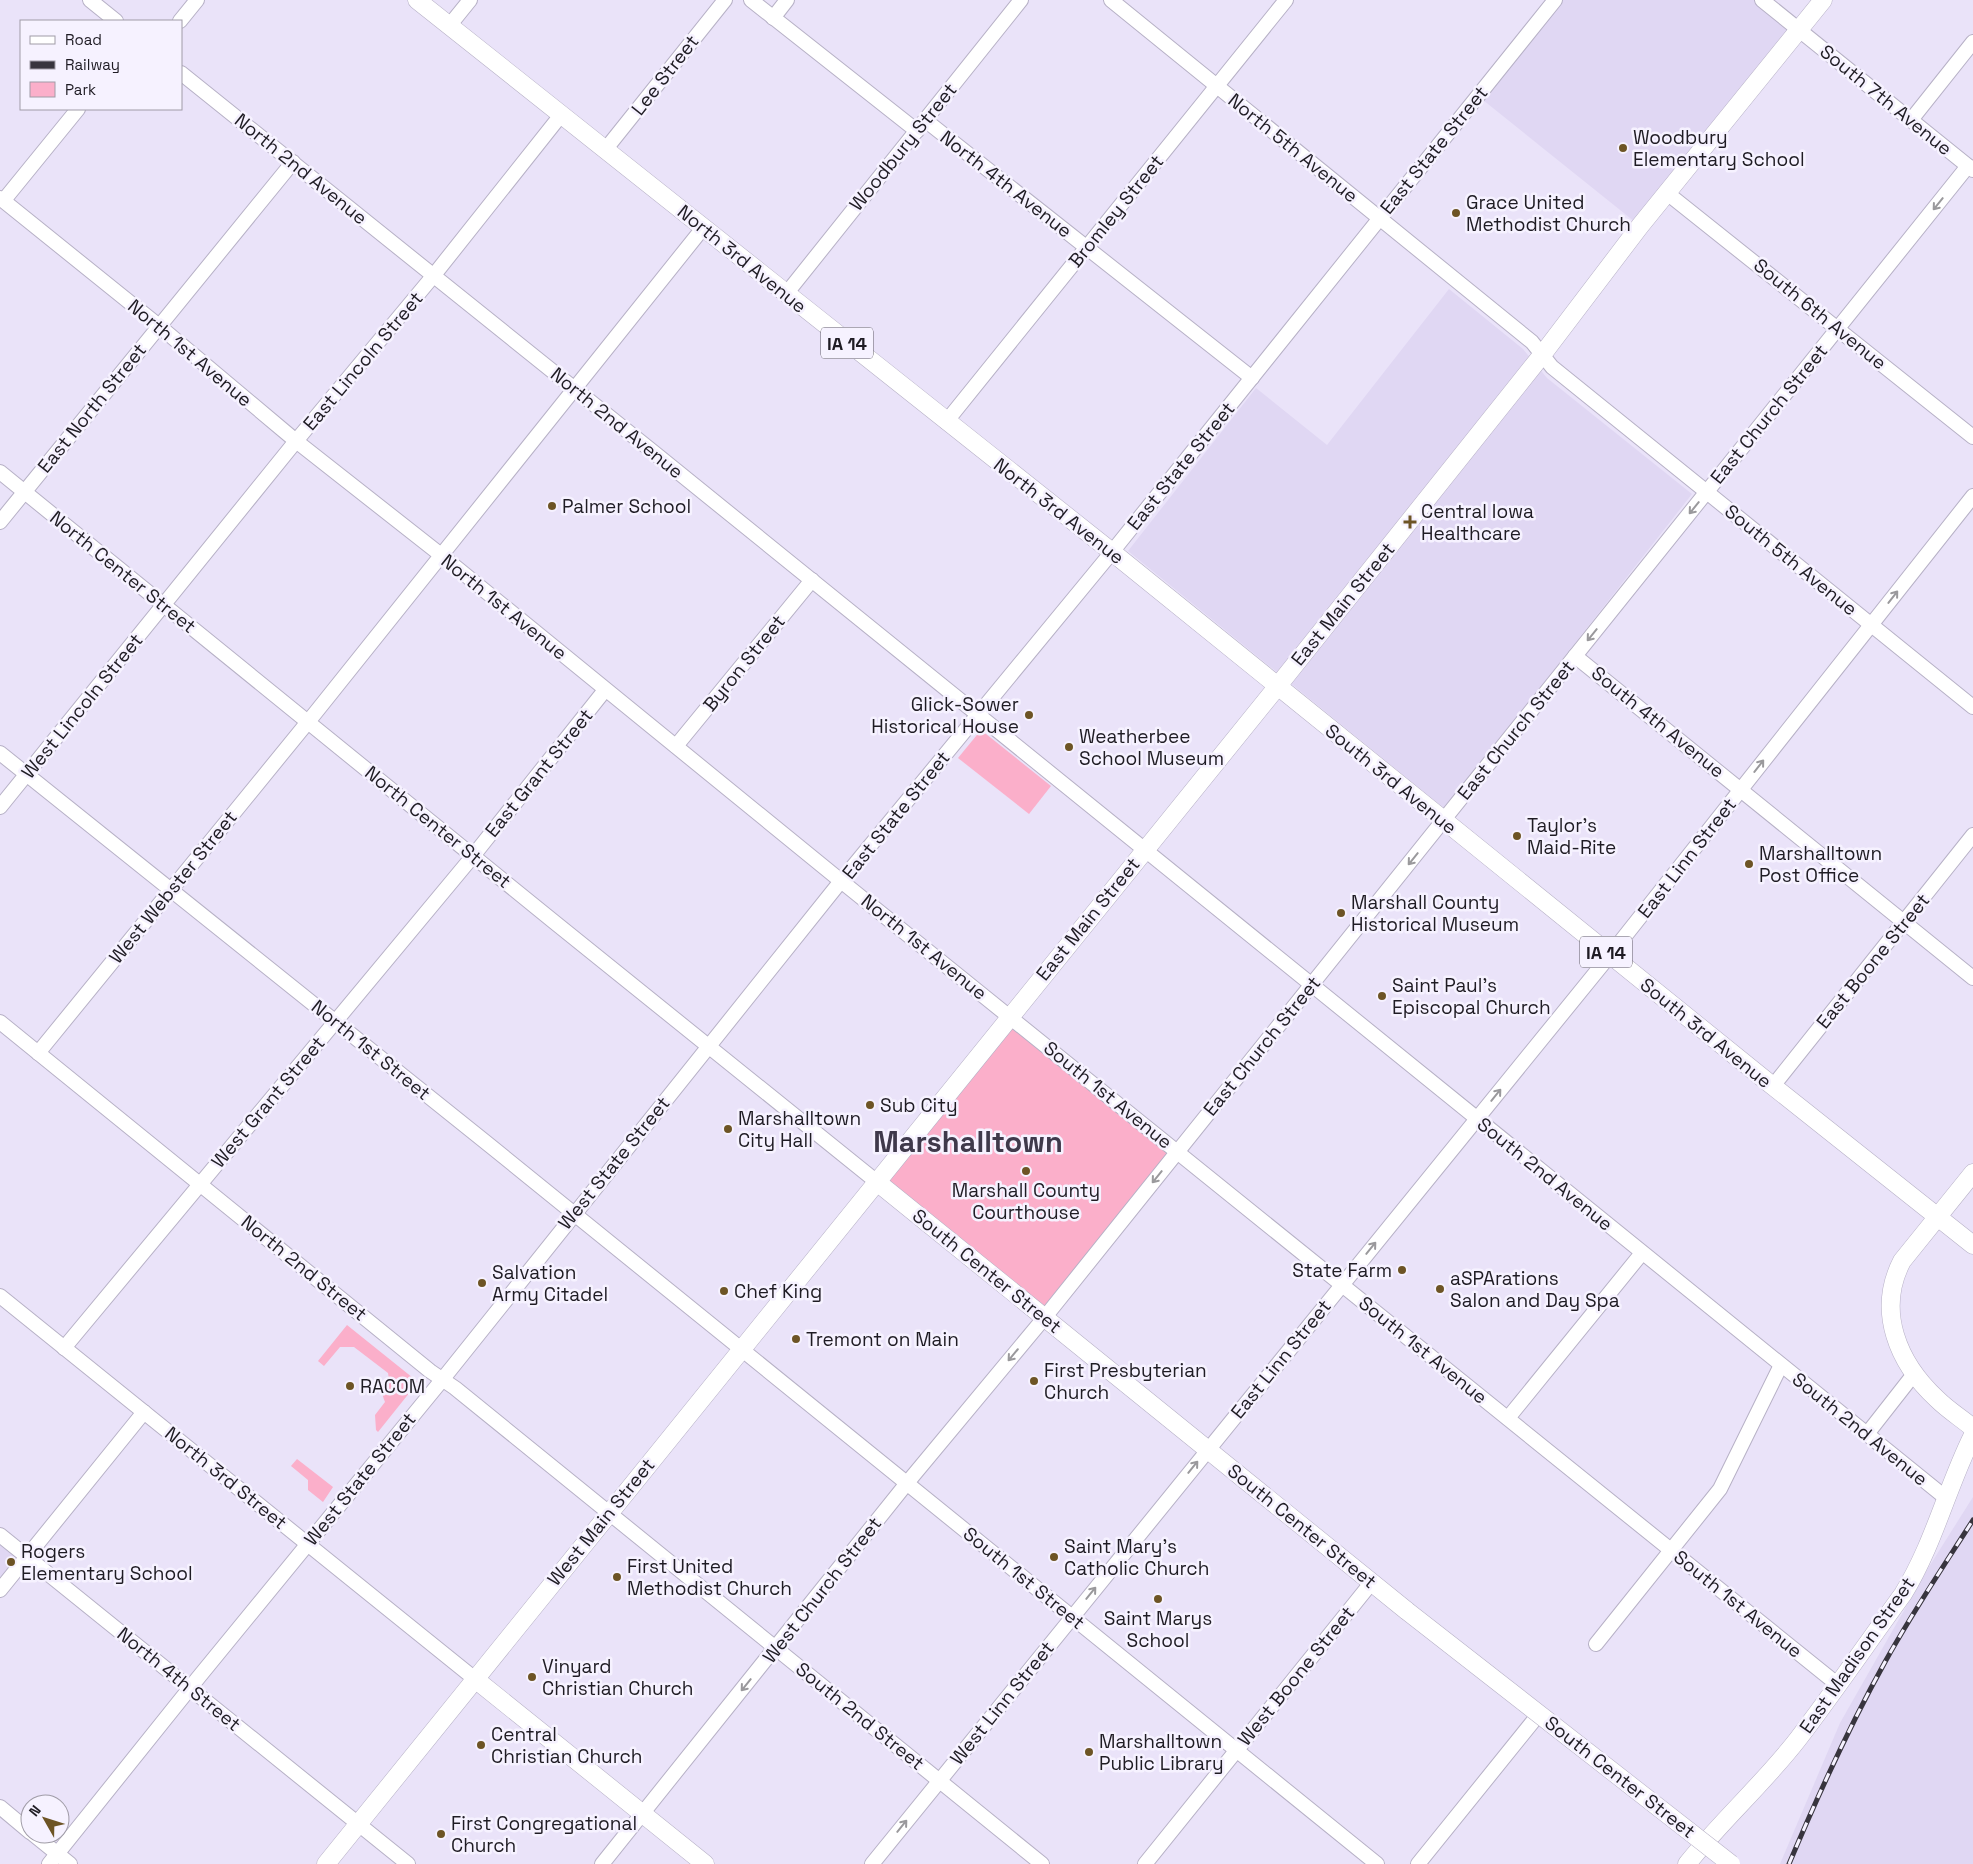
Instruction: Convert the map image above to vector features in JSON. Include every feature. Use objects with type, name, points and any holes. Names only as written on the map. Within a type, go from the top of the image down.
[{"type":"main road","name":"North 3rd Avenue","points":[[417,0],[1112,552],[1277,687]]},
{"type":"main road","name":"East Main Street","points":[[876,1182],[1277,687],[1542,355],[1667,192],[1823,0]]},
{"type":"main road","name":"South 3rd Avenue","points":[[1277,687],[1969,1242]]},
{"type":"main road","points":[[1973,1173],[1902,1261],[1894,1277],[1890,1294],[1890,1316],[1905,1357],[1914,1374],[1938,1400],[1973,1428]]},
{"type":"main road","name":"South Center Street","points":[[876,1182],[1407,1611],[1732,1864]]},
{"type":"main road","name":"West Main Street","points":[[326,1864],[876,1182]]},
{"type":"main road","name":"East Madison Street","points":[[1687,1864],[1798,1738],[1903,1594],[1916,1573],[1956,1470],[1973,1434]]},
{"type":"main road","points":[[475,1679],[705,1864]]},
{"type":"street","points":[[90,0],[115,20]]},
{"type":"street","points":[[181,20],[197,0]]},
{"type":"street","points":[[449,26],[470,0]]},
{"type":"street","name":"Lee Street","points":[[605,150],[725,0]]},
{"type":"street","name":"North 4th Avenue","points":[[751,0],[1086,248],[1252,378]]},
{"type":"street","points":[[774,18],[787,0]]},
{"type":"street","name":"Woodbury Street","points":[[786,294],[1021,0]]},
{"type":"street","name":"North 5th Avenue","points":[[1111,0],[1532,342],[1542,355]]},
{"type":"street","name":"Bromley Street","points":[[946,422],[1286,0]]},
{"type":"street","name":"East State Street","points":[[708,1046],[841,881],[1112,552],[1555,0]]},
{"type":"street","name":"South 7th Avenue","points":[[1762,0],[1970,168]]},
{"type":"street","points":[[1911,120],[1973,42]]},
{"type":"street","name":"North 2nd Avenue","points":[[182,74],[812,580],[1144,850]]},
{"type":"street","points":[[2,199],[77,110]]},
{"type":"street","name":"East Lincoln Street","points":[[164,605],[434,276],[561,115]]},
{"type":"street","name":"East North Street","points":[[0,522],[293,162]]},
{"type":"street","name":"East Church Street","points":[[1045,1317],[1838,328],[1970,168]]},
{"type":"street","name":"South 6th Avenue","points":[[1667,192],[1973,437]]},
{"type":"street","name":"North 1st Avenue","points":[[2,199],[159,326],[296,442],[441,556],[1010,1016]]},
{"type":"street","name":"West Webster Street","points":[[38,1052],[308,722],[703,228]]},
{"type":"street","name":"South 5th Avenue","points":[[1542,355],[1552,367],[1973,707]]},
{"type":"street","name":"North Center Street","points":[[0,472],[876,1182]]},
{"type":"street","name":"East Linn Street","points":[[1208,1449],[1610,955],[1973,496]]},
{"type":"street","name":"Byron Street","points":[[676,746],[812,580]]},
{"type":"street","name":"West Lincoln Street","points":[[0,807],[164,605]]},
{"type":"street","name":"South 4th Avenue","points":[[1576,656],[1973,978]]},
{"type":"street","name":"East Grant Street","points":[[473,856],[605,690]]},
{"type":"street","name":"North 1st Street","points":[[0,753],[741,1349]]},
{"type":"street","name":"East Boone Street","points":[[1773,1086],[1973,835]]},
{"type":"street","name":"South 2nd Avenue","points":[[1144,850],[1946,1498]]},
{"type":"street","name":"West Grant Street","points":[[64,1348],[473,856]]},
{"type":"street","name":"South 1st Avenue","points":[[1010,1016],[1837,1684]]},
{"type":"street","name":"North 2nd Street","points":[[0,1022],[442,1380],[455,1388],[609,1512]]},
{"type":"street","name":"West State Street","points":[[53,1859],[189,1688],[442,1380],[708,1046]]},
{"type":"street","points":[[1508,1418],[1642,1253]]},
{"type":"street","name":"North 3rd Street","points":[[0,1296],[475,1679]]},
{"type":"street","name":"West Church Street","points":[[602,1864],[906,1483],[1045,1317]]},
{"type":"street","name":"South 1st Street","points":[[741,1349],[1377,1864]]},
{"type":"street","points":[[1596,1644],[1720,1489],[1781,1365]]},
{"type":"street","points":[[1867,1434],[1914,1374]]},
{"type":"street","points":[[0,1590],[144,1412]]},
{"type":"street","name":"West Linn Street","points":[[872,1864],[1208,1449]]},
{"type":"street","name":"South 2nd Street","points":[[609,1512],[1042,1864]]},
{"type":"street","name":"North 4th Street","points":[[0,1535],[408,1864]]},
{"type":"street","name":"West Boone Street","points":[[1145,1864],[1372,1582]]},
{"type":"street","points":[[1418,1864],[1539,1714]]},
{"type":"street","points":[[0,1807],[20,1824]]},
{"type":"street","points":[[41,1844],[53,1859],[70,1864]]},
{"type":"shaded area","name":"Woodbury Elementary School","points":[[1555,0],[1762,0],[1799,29],[1640,226],[1478,96]]},
{"type":"shaded area","name":"Central Iowa Healthcare","points":[[1449,289],[1523,349],[1547,378],[1692,494],[1445,809],[1128,551],[1256,388],[1327,445]]},
{"type":"shaded area","points":[[1973,1497],[1973,1864],[1780,1864],[1840,1723],[1927,1570]]},
{"type":"shaded area","name":"Rogers Elementary School","points":[[0,1535],[27,1556],[0,1590]]},
{"type":"green space","points":[[981,730],[1051,786],[1029,814],[958,758]]},
{"type":"green space","points":[[1010,1016],[1178,1151],[1045,1317],[877,1182]]},
{"type":"green space","points":[[347,1325],[418,1382],[378,1432],[376,1430],[375,1415],[385,1402],[382,1390],[389,1379],[388,1373],[354,1347],[340,1347],[324,1366],[318,1361]]},
{"type":"green space","points":[[297,1459],[333,1487],[323,1502],[308,1490],[308,1480],[291,1466]]},
{"type":"railway","points":[[1789,1864],[1834,1762],[1885,1662],[1973,1520]]},
{"type":"place","name":"Woodbury Elementary School","points":[[1623,148]]},
{"type":"place","name":"Grace United Methodist Church","points":[[1456,213]]},
{"type":"place","name":"Palmer School","points":[[552,506]]},
{"type":"place","name":"Central Iowa Healthcare","points":[[1410,522]]},
{"type":"place","name":"Glick-Sower Historical House","points":[[1029,715]]},
{"type":"place","name":"Weatherbee School Museum","points":[[1069,747]]},
{"type":"place","name":"Taylor's Maid-Rite","points":[[1517,836]]},
{"type":"place","name":"Marshalltown Post Office","points":[[1749,864]]},
{"type":"place","name":"Marshall County Historical Museum","points":[[1341,913]]},
{"type":"place","name":"Saint Paul's Episcopal Church","points":[[1382,996]]},
{"type":"place","name":"Sub City","points":[[870,1105]]},
{"type":"place","name":"Marshalltown City Hall","points":[[728,1129]]},
{"type":"place","name":"Marshall County Courthouse","points":[[1026,1171]]},
{"type":"place","name":"State Farm","points":[[1402,1270]]},
{"type":"place","name":"Salvation Army Citadel","points":[[482,1283]]},
{"type":"place","name":"aSPArations Salon and Day Spa","points":[[1440,1289]]},
{"type":"place","name":"Chef King","points":[[724,1291]]},
{"type":"place","name":"Tremont on Main","points":[[796,1339]]},
{"type":"place","name":"First Presbyterian Church","points":[[1034,1381]]},
{"type":"place","name":"RACOM","points":[[350,1386]]},
{"type":"place","name":"Saint Mary's Catholic Church","points":[[1054,1557]]},
{"type":"place","name":"Rogers Elementary School","points":[[11,1562]]},
{"type":"place","name":"First United Methodist Church","points":[[617,1577]]},
{"type":"place","name":"Saint Marys School","points":[[1158,1599]]},
{"type":"place","name":"Vinyard Christian Church","points":[[532,1677]]},
{"type":"place","name":"Central Christian Church","points":[[481,1745]]},
{"type":"place","name":"Marshalltown Public Library","points":[[1089,1752]]},
{"type":"place","name":"First Congregational Church","points":[[441,1834]]},
{"type":"district","name":"Marshalltown","points":[[968,1141]]}]
